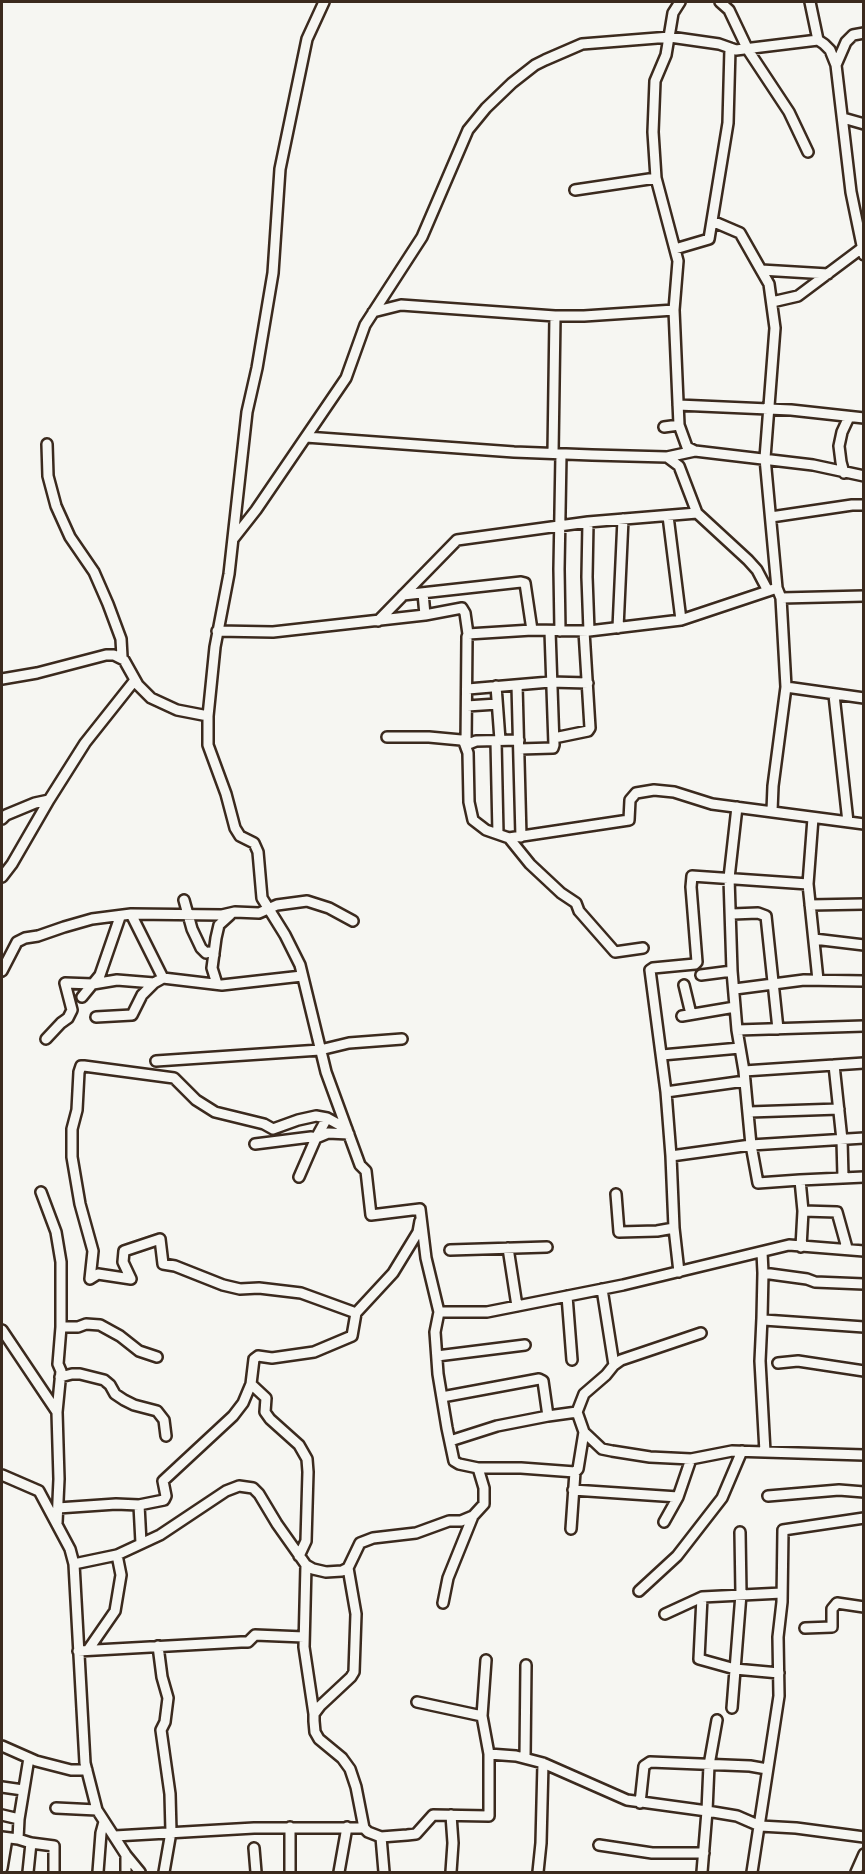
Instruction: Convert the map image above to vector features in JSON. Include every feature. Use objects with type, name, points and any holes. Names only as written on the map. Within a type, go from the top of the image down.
[{"type":"street","points":[[324,2],[308,39],[280,169],[273,273],[247,412],[234,538],[218,631],[208,716],[208,745],[226,794],[235,828],[240,836],[254,843],[258,852],[262,898],[300,965],[326,1072],[360,1165],[366,1171],[370,1215],[420,1209],[426,1258],[439,1312],[435,1332],[437,1356],[454,1461],[478,1468],[575,1472]]},
{"type":"street","points":[[680,2],[673,13],[670,37],[654,88],[653,132],[656,178],[678,261],[674,310],[679,425],[687,447],[695,451]]},
{"type":"street","points":[[720,2],[729,10],[748,50],[789,112],[808,152]]},
{"type":"street","points":[[772,302],[798,296],[863,251],[851,192],[836,65],[830,50],[818,40],[810,2]]},
{"type":"street","points":[[836,65],[846,42],[853,35],[864,33]]},
{"type":"street","points":[[234,538],[256,510],[346,378],[357,344],[373,312],[422,237],[468,130],[486,108],[513,83],[535,65],[582,44],[670,37],[719,44],[736,50],[748,50],[760,46],[818,40]]},
{"type":"street","points":[[675,249],[710,239],[728,123],[730,48]]},
{"type":"street","points":[[843,118],[864,124]]},
{"type":"street","points":[[575,190],[656,178]]},
{"type":"street","points":[[712,221],[740,233],[769,284],[772,302],[775,328],[765,458],[771,517],[773,589]]},
{"type":"street","points":[[761,270],[828,274]]},
{"type":"street","points":[[373,312],[401,305],[555,316],[674,310]]},
{"type":"street","points":[[555,316],[560,632]]},
{"type":"street","points":[[678,405],[791,410],[864,418]]},
{"type":"street","points":[[844,473],[839,446],[849,417]]},
{"type":"street","points":[[664,427],[679,425]]},
{"type":"street","points":[[306,437],[514,452],[667,457],[695,451],[813,465],[864,476]]},
{"type":"street","points":[[47,444],[48,476],[56,506],[70,537],[94,572],[121,639],[122,657],[135,680],[151,698],[162,704],[177,710],[208,716]]},
{"type":"street","points":[[667,457],[679,466],[697,513],[758,570],[781,598],[786,687],[773,786],[772,811]]},
{"type":"street","points":[[771,517],[864,505]]},
{"type":"street","points":[[378,621],[457,540],[588,522],[697,513]]},
{"type":"street","points":[[668,516],[681,620]]},
{"type":"street","points":[[618,628],[623,519]]},
{"type":"street","points":[[554,738],[588,731],[591,722],[586,631],[588,522]]},
{"type":"street","points":[[404,595],[525,583],[532,630]]},
{"type":"street","points":[[468,634],[532,630],[586,631],[681,620],[773,589]]},
{"type":"street","points":[[423,593],[425,615]]},
{"type":"street","points":[[781,598],[864,596]]},
{"type":"street","points":[[218,631],[273,632],[378,621],[462,608],[468,634],[466,637],[468,689],[466,745],[469,802],[473,820],[486,830],[509,838],[629,820],[630,800],[636,793],[654,790],[674,792],[712,804],[864,824]]},
{"type":"street","points":[[466,745],[476,741],[498,740],[553,748],[550,631]]},
{"type":"street","points":[[2,679],[38,673],[106,655],[122,657]]},
{"type":"street","points":[[2,877],[85,743],[135,680]]},
{"type":"street","points":[[468,689],[550,682],[588,683]]},
{"type":"street","points":[[517,685],[521,837]]},
{"type":"street","points":[[496,686],[498,834]]},
{"type":"street","points":[[786,687],[864,698]]},
{"type":"street","points":[[834,695],[848,822]]},
{"type":"street","points":[[467,706],[497,704]]},
{"type":"street","points":[[387,737],[461,740],[466,745]]},
{"type":"street","points":[[2,819],[6,815],[35,803],[49,800]]},
{"type":"street","points":[[737,807],[729,878],[732,914],[732,971],[737,1030],[746,1081],[751,1145],[758,1183],[864,1177]]},
{"type":"street","points":[[813,818],[808,885],[818,980]]},
{"type":"street","points":[[509,838],[530,864],[576,903],[579,911],[615,952],[643,948]]},
{"type":"street","points":[[679,1272],[674,1228],[666,1092],[650,970],[672,965],[696,964],[697,962],[692,876],[808,885]]},
{"type":"street","points":[[184,900],[192,929],[201,948],[206,953],[210,952],[214,955]]},
{"type":"street","points":[[2,971],[17,942],[92,919],[131,914],[259,913],[277,905],[307,901],[329,908],[353,921]]},
{"type":"street","points":[[810,905],[864,904]]},
{"type":"street","points":[[217,984],[212,968],[219,925],[231,913]]},
{"type":"street","points":[[732,914],[758,913],[766,916],[775,983],[778,1029]]},
{"type":"street","points":[[131,914],[158,981]]},
{"type":"street","points":[[82,997],[100,975],[120,917]]},
{"type":"street","points":[[814,939],[864,945]]},
{"type":"street","points":[[701,975],[732,971]]},
{"type":"street","points":[[45,1039],[68,1018],[72,1010],[65,982],[93,984],[117,980],[217,984],[261,982],[302,976]]},
{"type":"street","points":[[735,989],[804,980],[864,981]]},
{"type":"street","points":[[96,1017],[132,1015],[142,995],[158,981]]},
{"type":"street","points":[[684,985],[687,1015],[735,1007]]},
{"type":"street","points":[[737,1030],[864,1026]]},
{"type":"street","points":[[156,1061],[320,1050],[349,1043],[402,1040]]},
{"type":"street","points":[[662,1055],[740,1048]]},
{"type":"street","points":[[744,1071],[864,1063]]},
{"type":"street","points":[[834,1065],[842,1140],[843,1177]]},
{"type":"street","points":[[348,1132],[327,1118],[316,1116],[273,1129],[264,1124],[215,1112],[196,1101],[174,1078],[84,1066],[79,1072],[77,1110],[72,1129],[72,1157],[80,1204],[93,1251],[90,1279],[98,1275],[131,1279],[123,1262],[124,1251],[160,1239],[163,1264],[176,1266],[240,1289],[259,1288],[301,1293],[356,1313]]},
{"type":"street","points":[[666,1092],[746,1081]]},
{"type":"street","points":[[749,1112],[839,1109]]},
{"type":"street","points":[[299,1177],[327,1118]]},
{"type":"street","points":[[255,1144],[316,1138],[328,1133],[348,1132]]},
{"type":"street","points":[[671,1156],[751,1145],[864,1138]]},
{"type":"street","points":[[800,1180],[801,1247]]},
{"type":"street","points":[[41,1192],[56,1232],[61,1262],[57,1523]]},
{"type":"street","points":[[616,1194],[619,1232],[674,1228]]},
{"type":"street","points":[[802,1211],[837,1212],[847,1248]]},
{"type":"street","points":[[58,1508],[116,1504],[140,1505],[164,1500],[166,1496],[163,1481],[233,1416],[243,1403],[251,1384],[255,1359],[258,1356],[272,1358],[314,1352],[352,1336],[356,1313],[393,1273],[418,1232],[422,1216]]},
{"type":"street","points":[[439,1312],[487,1312],[679,1272],[789,1245],[864,1251]]},
{"type":"street","points":[[450,1250],[547,1247]]},
{"type":"street","points":[[508,1248],[517,1306]]},
{"type":"street","points":[[762,1252],[760,1361],[765,1452]]},
{"type":"street","points":[[763,1273],[816,1282],[864,1284]]},
{"type":"street","points":[[602,1289],[614,1365]]},
{"type":"street","points":[[567,1296],[573,1360]]},
{"type":"street","points":[[762,1318],[767,1321],[864,1327]]},
{"type":"street","points":[[61,1327],[100,1325],[140,1351],[157,1357]]},
{"type":"street","points":[[2,1330],[57,1412]]},
{"type":"street","points":[[571,1529],[575,1472],[578,1468],[584,1432],[578,1412],[584,1394],[614,1365],[630,1355],[701,1333]]},
{"type":"street","points":[[437,1356],[525,1345]]},
{"type":"street","points":[[778,1363],[798,1361],[864,1371]]},
{"type":"street","points":[[60,1377],[80,1374],[104,1380],[115,1394],[124,1400],[157,1411],[164,1420],[166,1436]]},
{"type":"street","points":[[442,1397],[539,1379],[543,1381],[548,1416]]},
{"type":"street","points":[[251,1384],[266,1398],[265,1412],[270,1419],[299,1445],[307,1459],[306,1541],[299,1556]]},
{"type":"street","points":[[450,1441],[497,1426],[578,1412]]},
{"type":"street","points":[[584,1432],[606,1450],[650,1457],[691,1459],[742,1451],[864,1455]]},
{"type":"street","points":[[639,1591],[677,1556],[722,1498],[742,1451]]},
{"type":"street","points":[[664,1522],[678,1497],[691,1459]]},
{"type":"street","points":[[442,1603],[448,1578],[473,1516],[484,1504],[484,1488],[478,1468]]},
{"type":"street","points":[[2,1474],[39,1491],[70,1549],[74,1564],[83,1650],[84,1752],[87,1770],[97,1810],[126,1855],[140,1872]]},
{"type":"street","points":[[74,1564],[117,1555],[141,1544],[160,1535],[226,1491],[239,1486],[253,1488],[260,1494],[277,1524],[306,1565],[326,1572],[342,1571],[348,1568]]},
{"type":"street","points":[[573,1490],[678,1497]]},
{"type":"street","points":[[768,1496],[839,1490],[864,1492]]},
{"type":"street","points":[[140,1505],[141,1544]]},
{"type":"street","points":[[314,1714],[354,1672],[356,1614],[348,1568],[360,1543],[373,1538],[416,1533],[449,1521],[461,1521],[473,1516]]},
{"type":"street","points":[[752,1872],[778,1706],[778,1637],[782,1593],[783,1530],[864,1518]]},
{"type":"street","points":[[732,1708],[741,1594],[740,1532]]},
{"type":"street","points":[[83,1650],[115,1611],[121,1575],[117,1555]]},
{"type":"street","points":[[306,1565],[304,1637],[315,1732],[319,1739],[342,1758],[350,1769],[356,1786],[364,1828]]},
{"type":"street","points":[[665,1614],[702,1597],[782,1593]]},
{"type":"street","points":[[702,1597],[699,1659],[735,1669],[779,1673]]},
{"type":"street","points":[[805,1628],[832,1627],[832,1609],[837,1603],[864,1606]]},
{"type":"street","points":[[83,1650],[241,1642],[249,1641],[255,1635],[304,1637]]},
{"type":"street","points":[[158,1646],[162,1677],[168,1698],[165,1722],[161,1730],[170,1794],[171,1832],[164,1872]]},
{"type":"street","points":[[115,1836],[290,1827],[347,1827],[364,1828],[381,1837],[416,1834],[433,1815],[489,1815],[489,1754],[482,1716],[486,1660]]},
{"type":"street","points":[[525,1758],[526,1665]]},
{"type":"street","points":[[417,1702],[482,1716]]},
{"type":"street","points":[[702,1872],[709,1765],[717,1720]]},
{"type":"street","points":[[2,1746],[29,1758],[71,1770],[87,1770]]},
{"type":"street","points":[[489,1754],[525,1758],[543,1763],[627,1800],[640,1803],[737,1816],[760,1826],[864,1837]]},
{"type":"street","points":[[2,1868],[9,1838],[19,1819],[29,1758]]},
{"type":"street","points":[[640,1803],[644,1766],[647,1763],[683,1762],[767,1769]]},
{"type":"street","points":[[538,1872],[543,1763]]},
{"type":"street","points":[[2,1787],[24,1790]]},
{"type":"street","points":[[57,1808],[97,1810]]},
{"type":"street","points":[[2,1815],[19,1819]]},
{"type":"street","points":[[451,1815],[453,1843],[451,1872]]},
{"type":"street","points":[[98,1872],[104,1822]]},
{"type":"street","points":[[290,1827],[290,1872]]},
{"type":"street","points":[[339,1872],[347,1827]]},
{"type":"street","points":[[381,1837],[384,1872]]},
{"type":"street","points":[[9,1838],[54,1846],[54,1872]]},
{"type":"street","points":[[28,1872],[31,1843]]},
{"type":"street","points":[[599,1845],[652,1853],[704,1853]]},
{"type":"street","points":[[254,1848],[256,1872]]},
{"type":"street","points":[[856,1872],[864,1854]]},
{"type":"street","points":[[126,1855],[126,1872]]}]
